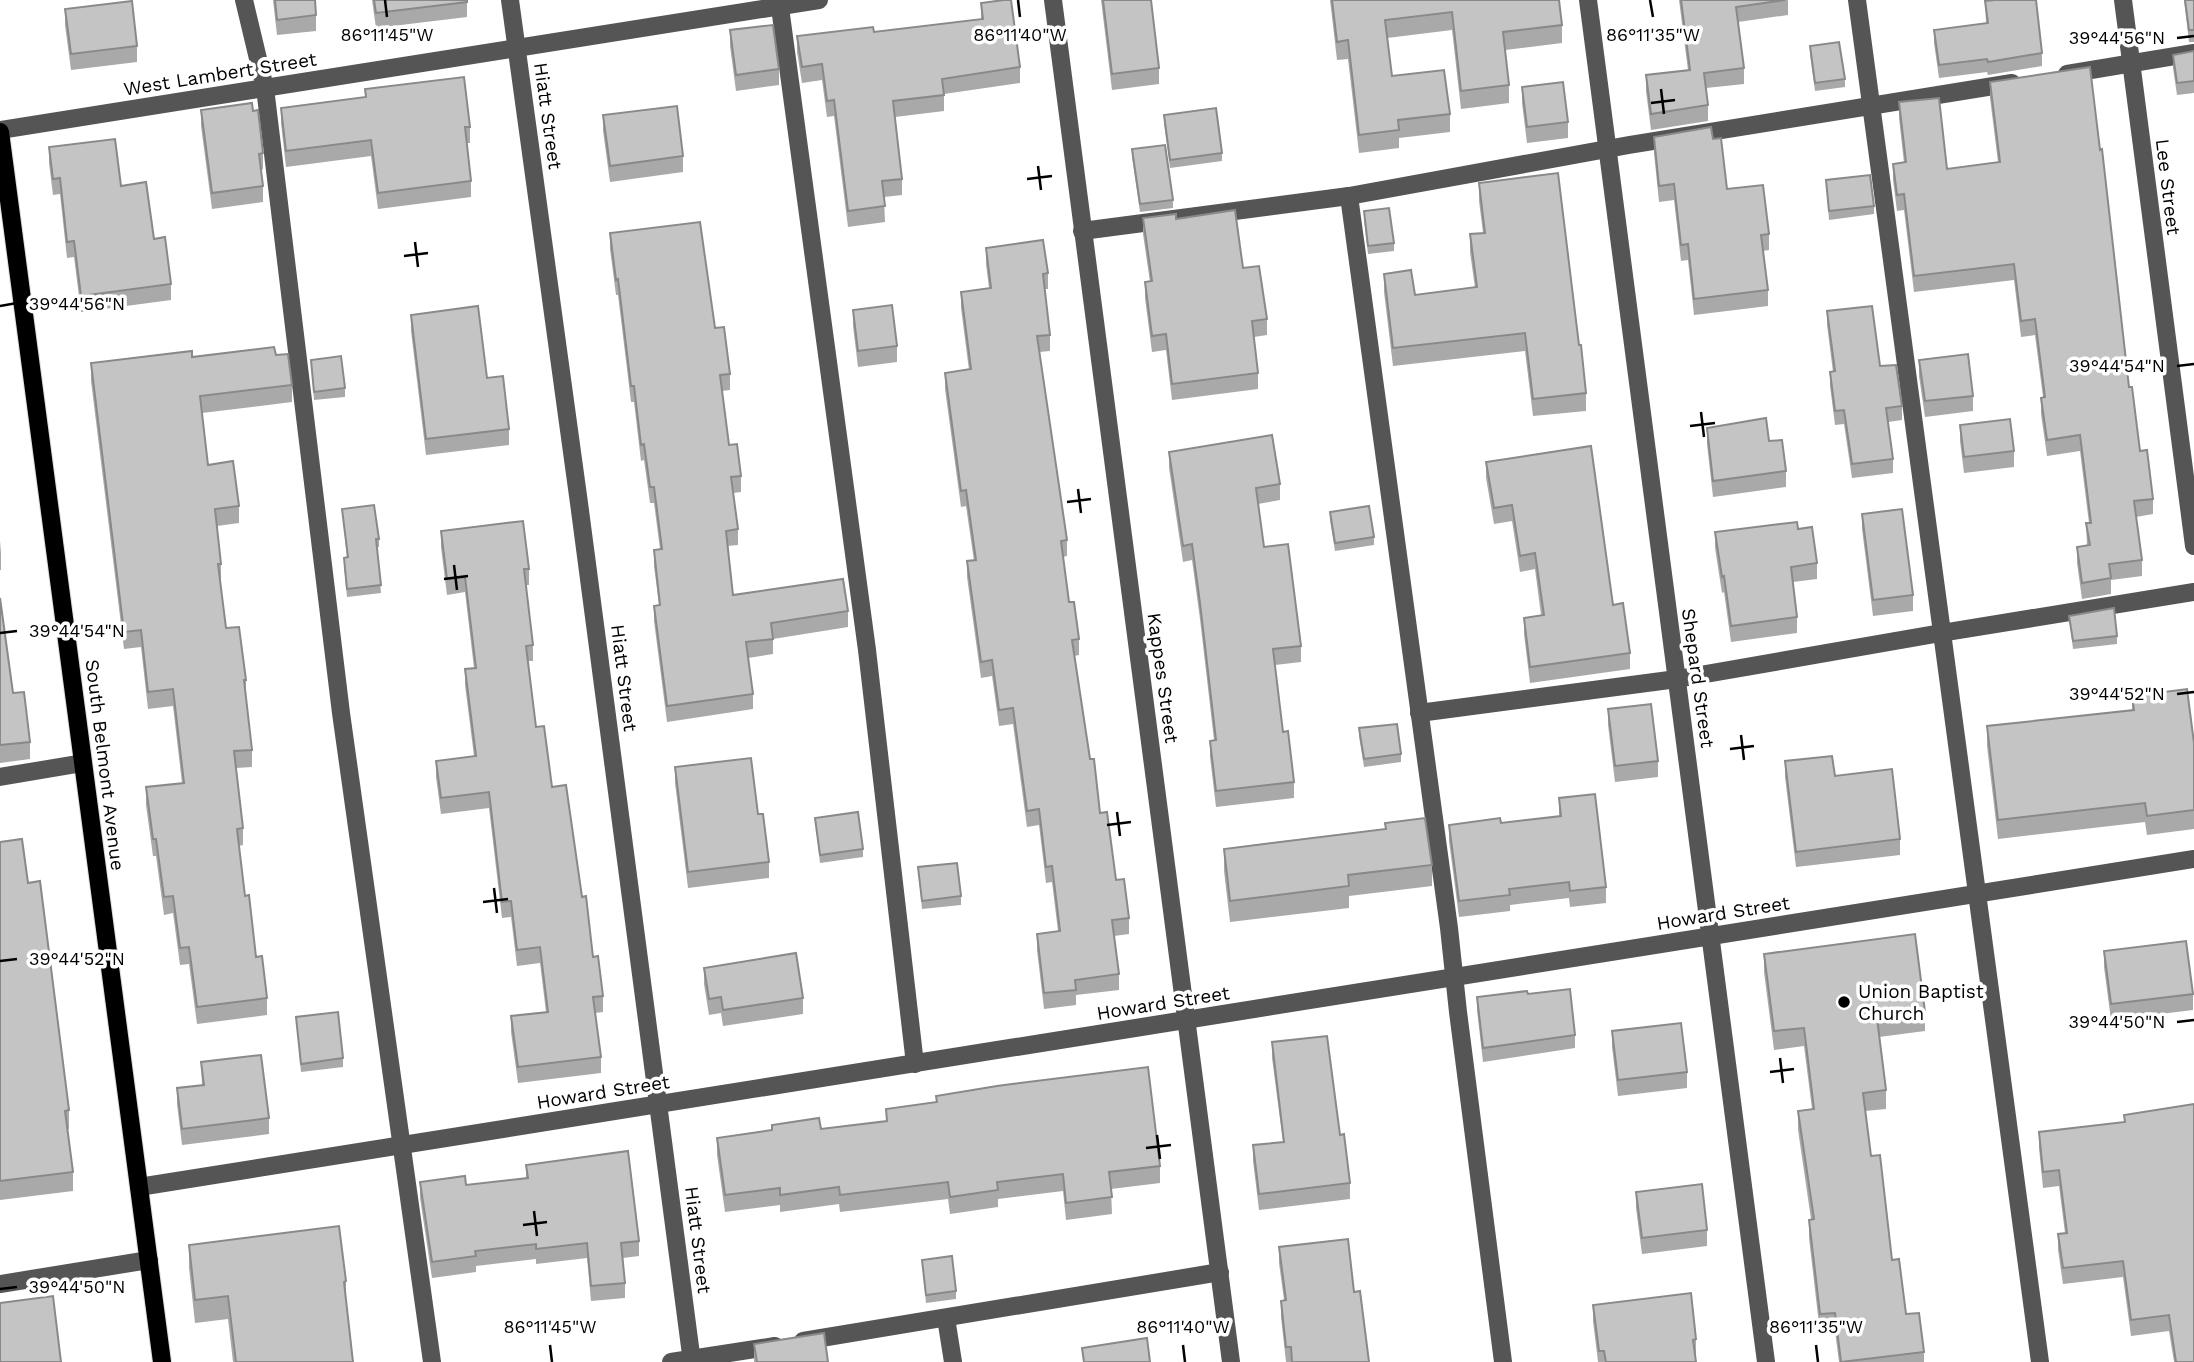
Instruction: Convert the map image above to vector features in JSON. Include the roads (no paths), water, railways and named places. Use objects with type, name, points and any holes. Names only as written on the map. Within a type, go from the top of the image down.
[{"type":"main road","name":"South Belmont Avenue","points":[[0,131],[162,1362]]},
{"type":"street","points":[[244,0],[265,88],[341,713],[432,1362]]},
{"type":"street","name":"Hiatt Street","points":[[510,0],[692,1361]]},
{"type":"street","name":"West Lambert Street","points":[[0,131],[780,3],[819,0]]},
{"type":"street","name":"Kappes Street","points":[[1053,0],[1231,1362]]},
{"type":"street","name":"Shepard Street","points":[[1588,0],[1766,1362]]},
{"type":"street","points":[[1857,0],[2040,1362]]},
{"type":"street","name":"Lee Street","points":[[2123,0],[2194,546]]},
{"type":"street","points":[[780,3],[867,650],[915,1064]]},
{"type":"street","points":[[1082,231],[1349,197],[1607,149],[2194,53]]},
{"type":"street","points":[[1349,197],[1449,928],[1453,978],[1503,1362]]},
{"type":"street","points":[[1419,713],[1677,678],[2194,592]]},
{"type":"street","points":[[0,777],[83,763]]},
{"type":"street","name":"Howard Street","points":[[139,1187],[2194,859]]},
{"type":"street","points":[[0,1284],[149,1261]]},
{"type":"street","points":[[671,1362],[692,1361],[1220,1272]]},
{"type":"street","points":[[947,1318],[953,1362]]},
{"type":"place","name":"Union Baptist Church","points":[[1844,1002]]}]
